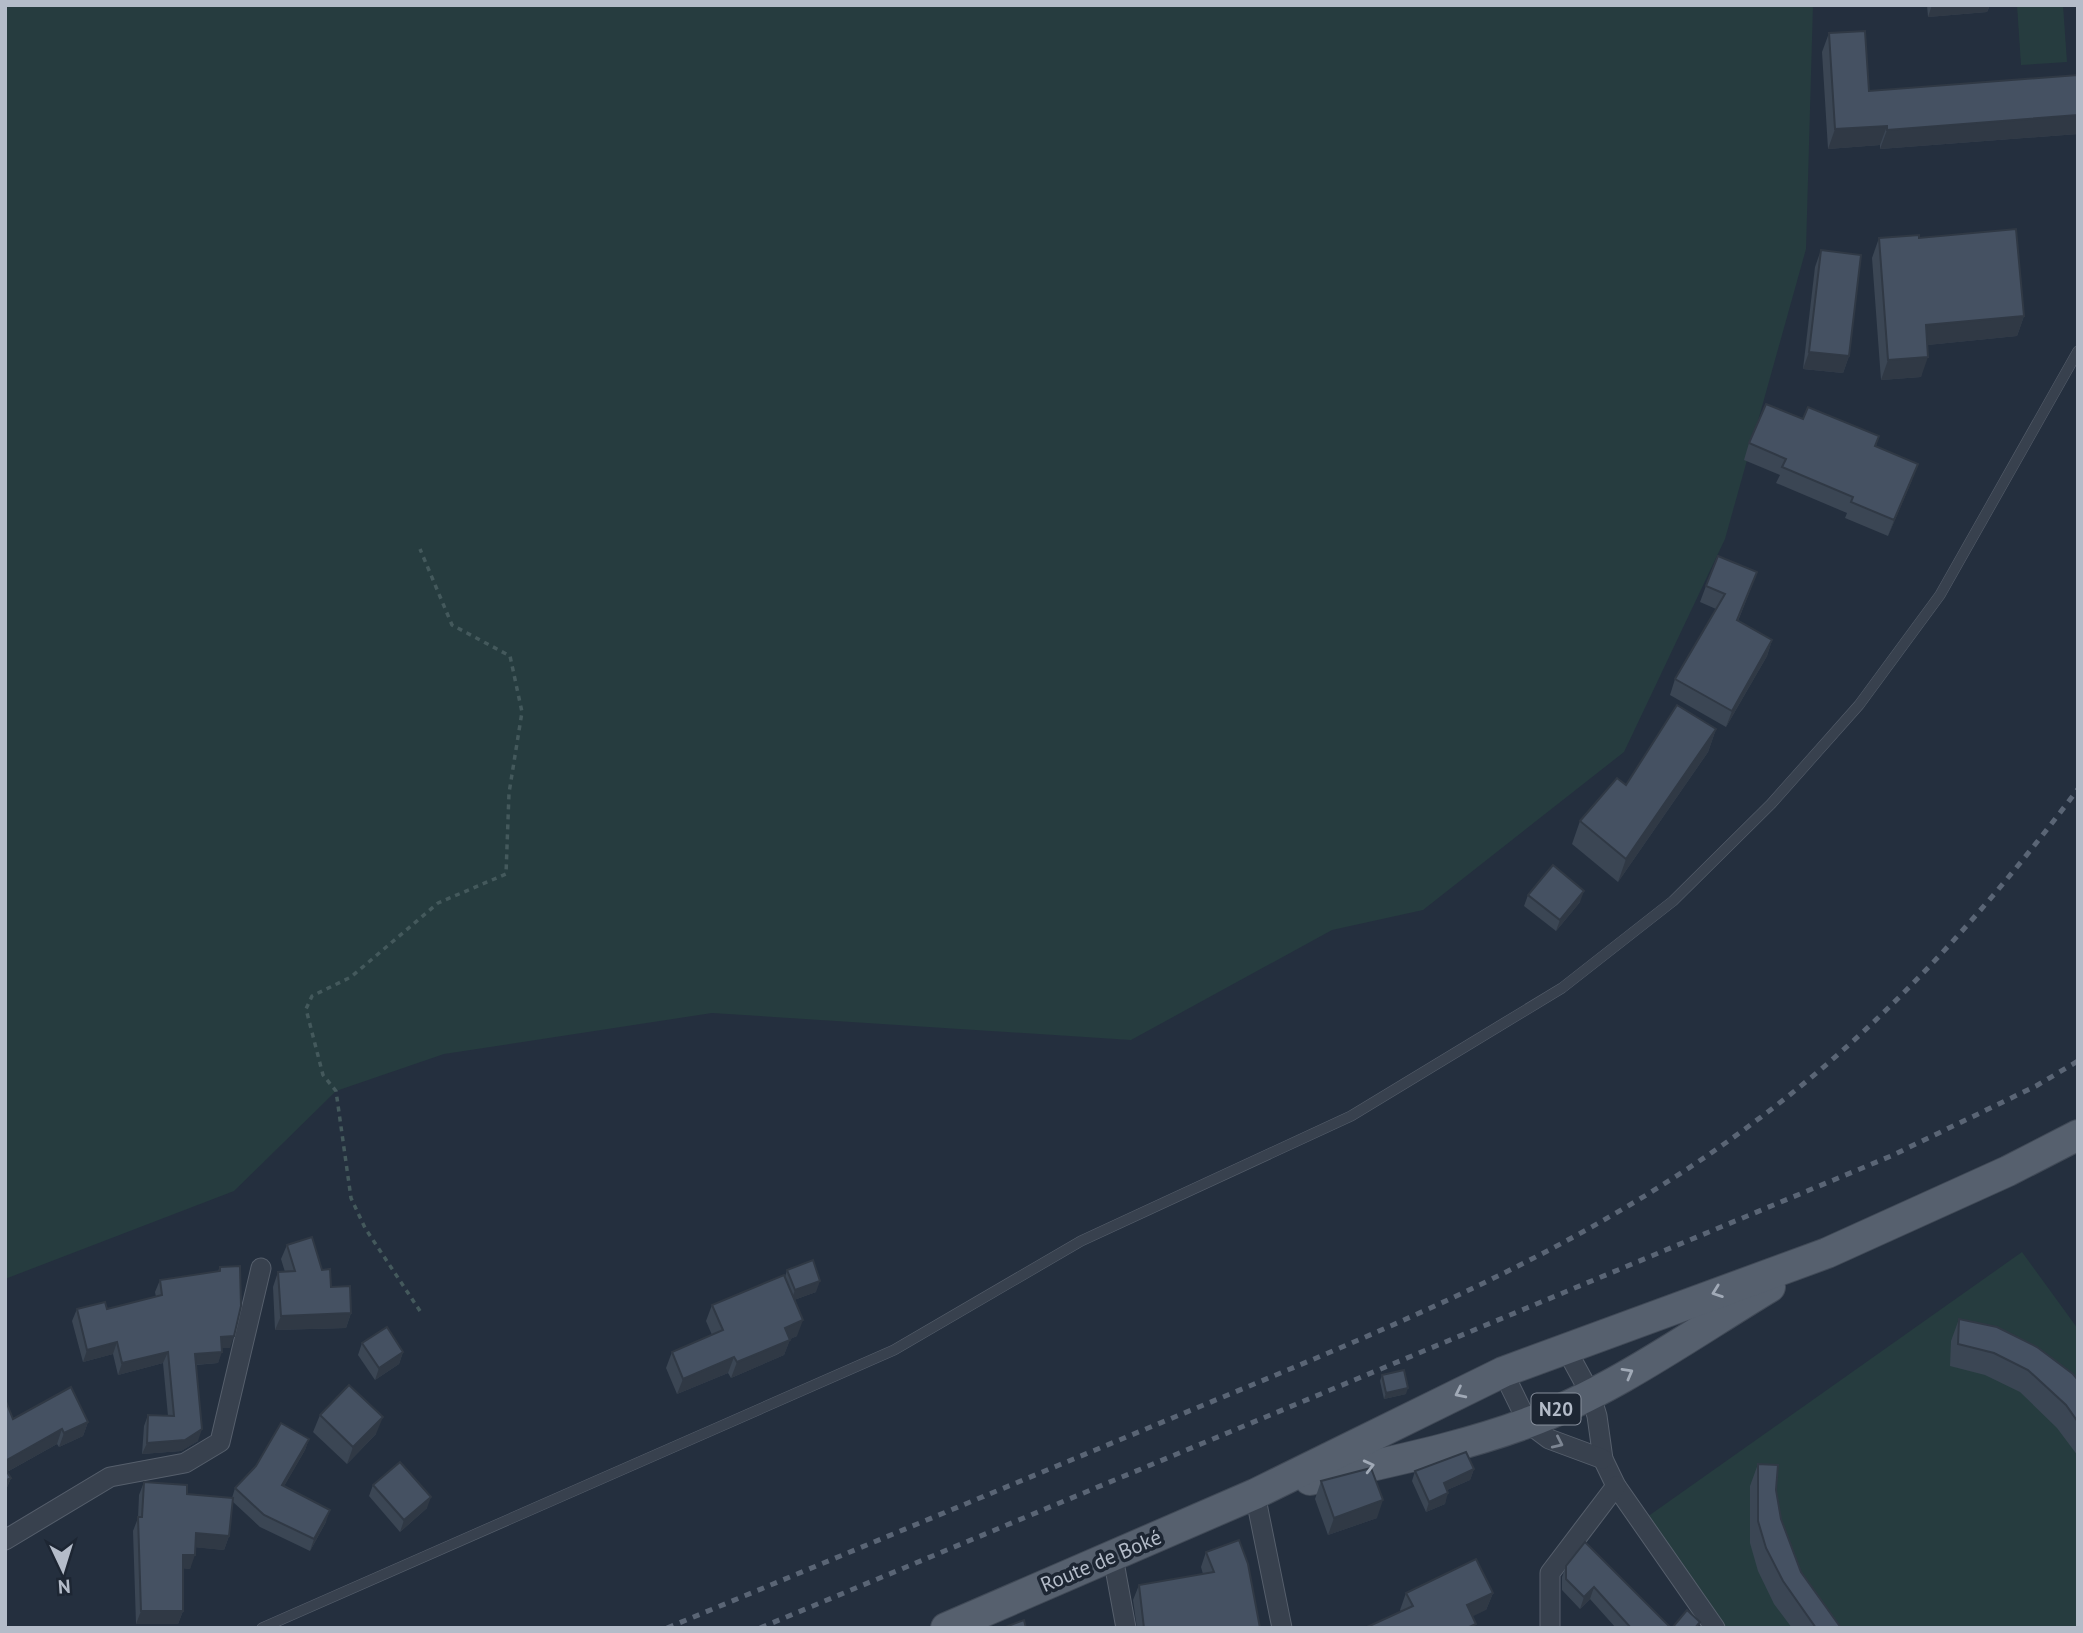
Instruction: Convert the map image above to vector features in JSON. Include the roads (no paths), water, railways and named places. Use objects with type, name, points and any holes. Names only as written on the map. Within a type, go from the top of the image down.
[{"type":"main road","name":"N20","points":[[1255,1493],[1503,1372],[1827,1253],[2008,1171],[2078,1135]]},
{"type":"main road","name":"N20","points":[[1255,1493],[1445,1447],[1528,1423],[1590,1393],[1827,1253]]},
{"type":"main road","name":"Route de Boké","points":[[946,1628],[1114,1557],[1255,1493]]},
{"type":"street","points":[[5,1541],[110,1477],[186,1463],[220,1442],[261,1268]]},
{"type":"street","points":[[1565,1347],[1590,1393],[1597,1416],[1603,1459],[1616,1486],[1715,1628]]},
{"type":"street","points":[[1503,1372],[1528,1423],[1549,1439],[1603,1459]]},
{"type":"street","points":[[1550,1628],[1550,1573],[1616,1486]]},
{"type":"street","points":[[1255,1493],[1282,1628]]},
{"type":"street","points":[[1114,1557],[1126,1628]]},
{"type":"lane","points":[[262,1628],[894,1350],[1081,1241],[1351,1116],[1562,988],[1673,901],[1771,804],[1859,705],[1940,595],[2078,351]]},
{"type":"railway","points":[[667,1628],[1417,1314],[1560,1244],[1630,1205],[1698,1162],[1765,1114],[1852,1042],[1933,963],[1971,921],[2078,789]]},
{"type":"railway","points":[[760,1628],[1891,1156],[2036,1086],[2078,1061]]}]
